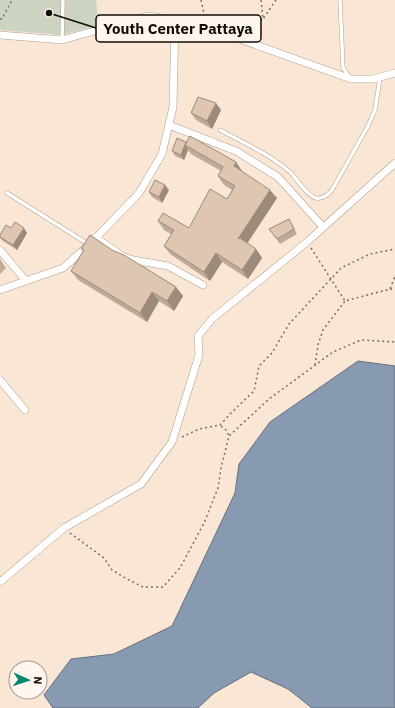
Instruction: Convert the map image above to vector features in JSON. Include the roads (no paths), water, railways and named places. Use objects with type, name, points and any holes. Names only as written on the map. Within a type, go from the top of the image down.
[{"type":"street","points":[[0,35],[62,40],[148,16],[175,20],[234,37],[351,79],[373,79],[395,72]]},
{"type":"street","points":[[0,290],[63,268],[89,245],[139,193],[162,154],[173,107],[175,20]]},
{"type":"street","points":[[169,125],[236,151],[278,177],[323,227]]},
{"type":"street","points":[[0,582],[64,528],[142,484],[172,442],[199,355],[198,336],[212,319],[307,242],[395,163]]},
{"type":"street","points":[[96,238],[122,256],[133,260],[168,266],[203,285]]},
{"type":"street","points":[[0,250],[26,281]]},
{"type":"street","points":[[0,380],[25,410]]},
{"type":"lane","points":[[62,40],[63,0]]},
{"type":"lane","points":[[340,0],[343,68],[351,79]]},
{"type":"lane","points":[[220,130],[275,160],[291,174],[310,195],[315,198],[321,198],[328,195],[332,190],[368,126],[375,110],[380,77]]},
{"type":"lane","points":[[7,193],[89,245]]},
{"type":"water","points":[[358,361],[395,366],[395,708],[312,708],[288,689],[251,672],[214,693],[198,708],[53,708],[47,700],[48,690],[71,659],[114,654],[172,626],[235,493],[239,464],[270,422]]},
{"type":"place","name":"Youth Center Pattaya","points":[[49,13]]}]
